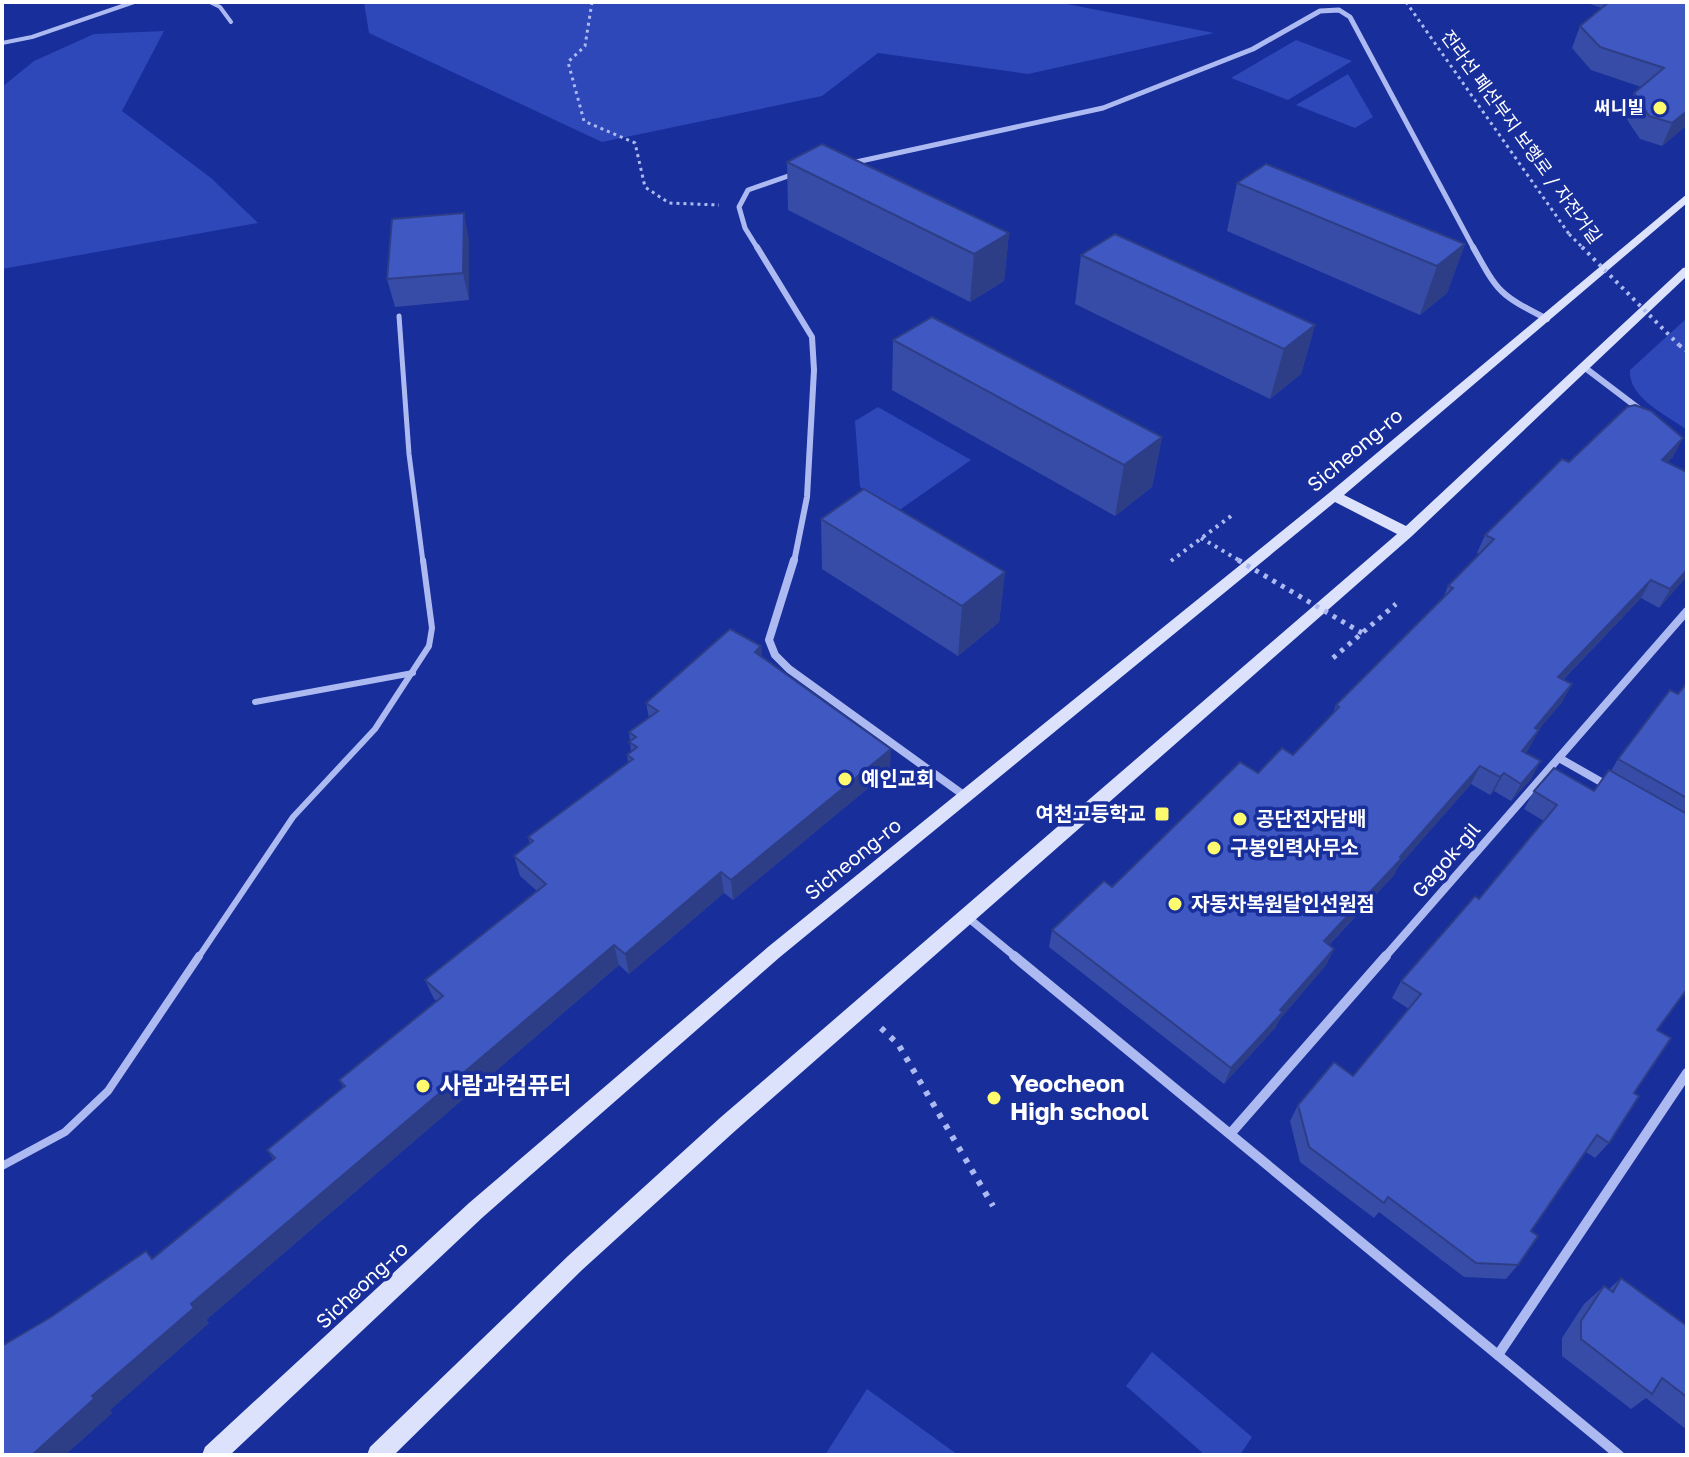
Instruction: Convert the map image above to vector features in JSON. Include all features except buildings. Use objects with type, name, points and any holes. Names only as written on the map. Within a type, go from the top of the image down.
[{"type":"street","points":[[836,166],[1103,108],[1240,55],[1320,11],[1339,10],[1350,17],[1494,286],[1504,297],[1547,319]]},
{"type":"street","points":[[807,172],[779,178],[748,190],[739,207],[745,228],[812,337],[814,385],[807,497],[793,567],[769,640],[775,655],[965,796]]},
{"type":"street","name":"Sicheong-ro","points":[[213,1455],[476,1210],[605,1097],[965,796],[1547,319],[1687,197]]},
{"type":"street","points":[[378,1455],[587,1252],[965,915],[1407,533],[1687,270]]},
{"type":"street","points":[[1584,367],[1653,419]]},
{"type":"street","points":[[1334,496],[1407,533]]},
{"type":"street","name":"Gagok-gil","points":[[1231,1133],[1687,611]]},
{"type":"street","points":[[1559,758],[1623,794]]},
{"type":"street","points":[[965,915],[1619,1455]]},
{"type":"street","points":[[1498,1355],[1687,1073]]},
{"type":"lane","points":[[2,43],[32,37],[134,2]]},
{"type":"lane","points":[[210,2],[220,7],[231,22]]},
{"type":"lane","points":[[2,1166],[65,1132],[108,1091],[293,817],[375,729],[429,646],[432,628],[409,454],[399,316]]},
{"type":"lane","points":[[255,702],[413,673]]},
{"type":"path","points":[[592,2],[585,46],[568,62],[568,78],[582,106],[584,121],[635,143],[645,187],[669,203],[739,207]]},
{"type":"path","name":"전라선 폐선부지 보행로 / 자전거길","points":[[1406,2],[1569,234],[1687,351]]},
{"type":"path","points":[[1171,561],[1235,513]]},
{"type":"path","points":[[1201,538],[1362,633]]},
{"type":"path","points":[[1333,658],[1396,604]]},
{"type":"path","points":[[898,1044],[993,1206]]},
{"type":"shaded area","points":[[364,2],[1057,2],[1214,33],[1028,74],[878,53],[822,96],[602,142],[369,33]]},
{"type":"shaded area","points":[[164,31],[122,111],[211,178],[258,223],[2,269],[2,87],[34,61],[94,34]]},
{"type":"shaded area","points":[[1296,40],[1352,61],[1288,100],[1231,78]]},
{"type":"shaded area","points":[[1348,74],[1373,117],[1355,128],[1296,105]]},
{"type":"shaded area","points":[[1687,318],[1687,430],[1642,397],[1631,380],[1630,370]]},
{"type":"shaded area","points":[[878,407],[971,460],[898,511],[860,487],[855,421]]},
{"type":"shaded area","points":[[1152,1352],[1252,1437],[1240,1455],[1205,1455],[1126,1386]]},
{"type":"shaded area","points":[[867,1389],[958,1455],[825,1455]]},
{"type":"place","name":"써니빌","points":[[1660,108]]},
{"type":"place","name":"예인교회","points":[[845,779]]},
{"type":"place","name":"여천고등학교","points":[[1162,814]]},
{"type":"place","name":"공단전자담배","points":[[1240,819]]},
{"type":"place","name":"구봉인력사무소","points":[[1214,848]]},
{"type":"place","name":"자동차복원달인선원점","points":[[1175,904]]},
{"type":"place","name":"사람과컴퓨터","points":[[423,1086]]},
{"type":"place","name":"Yeocheon High school","points":[[994,1098]]}]
